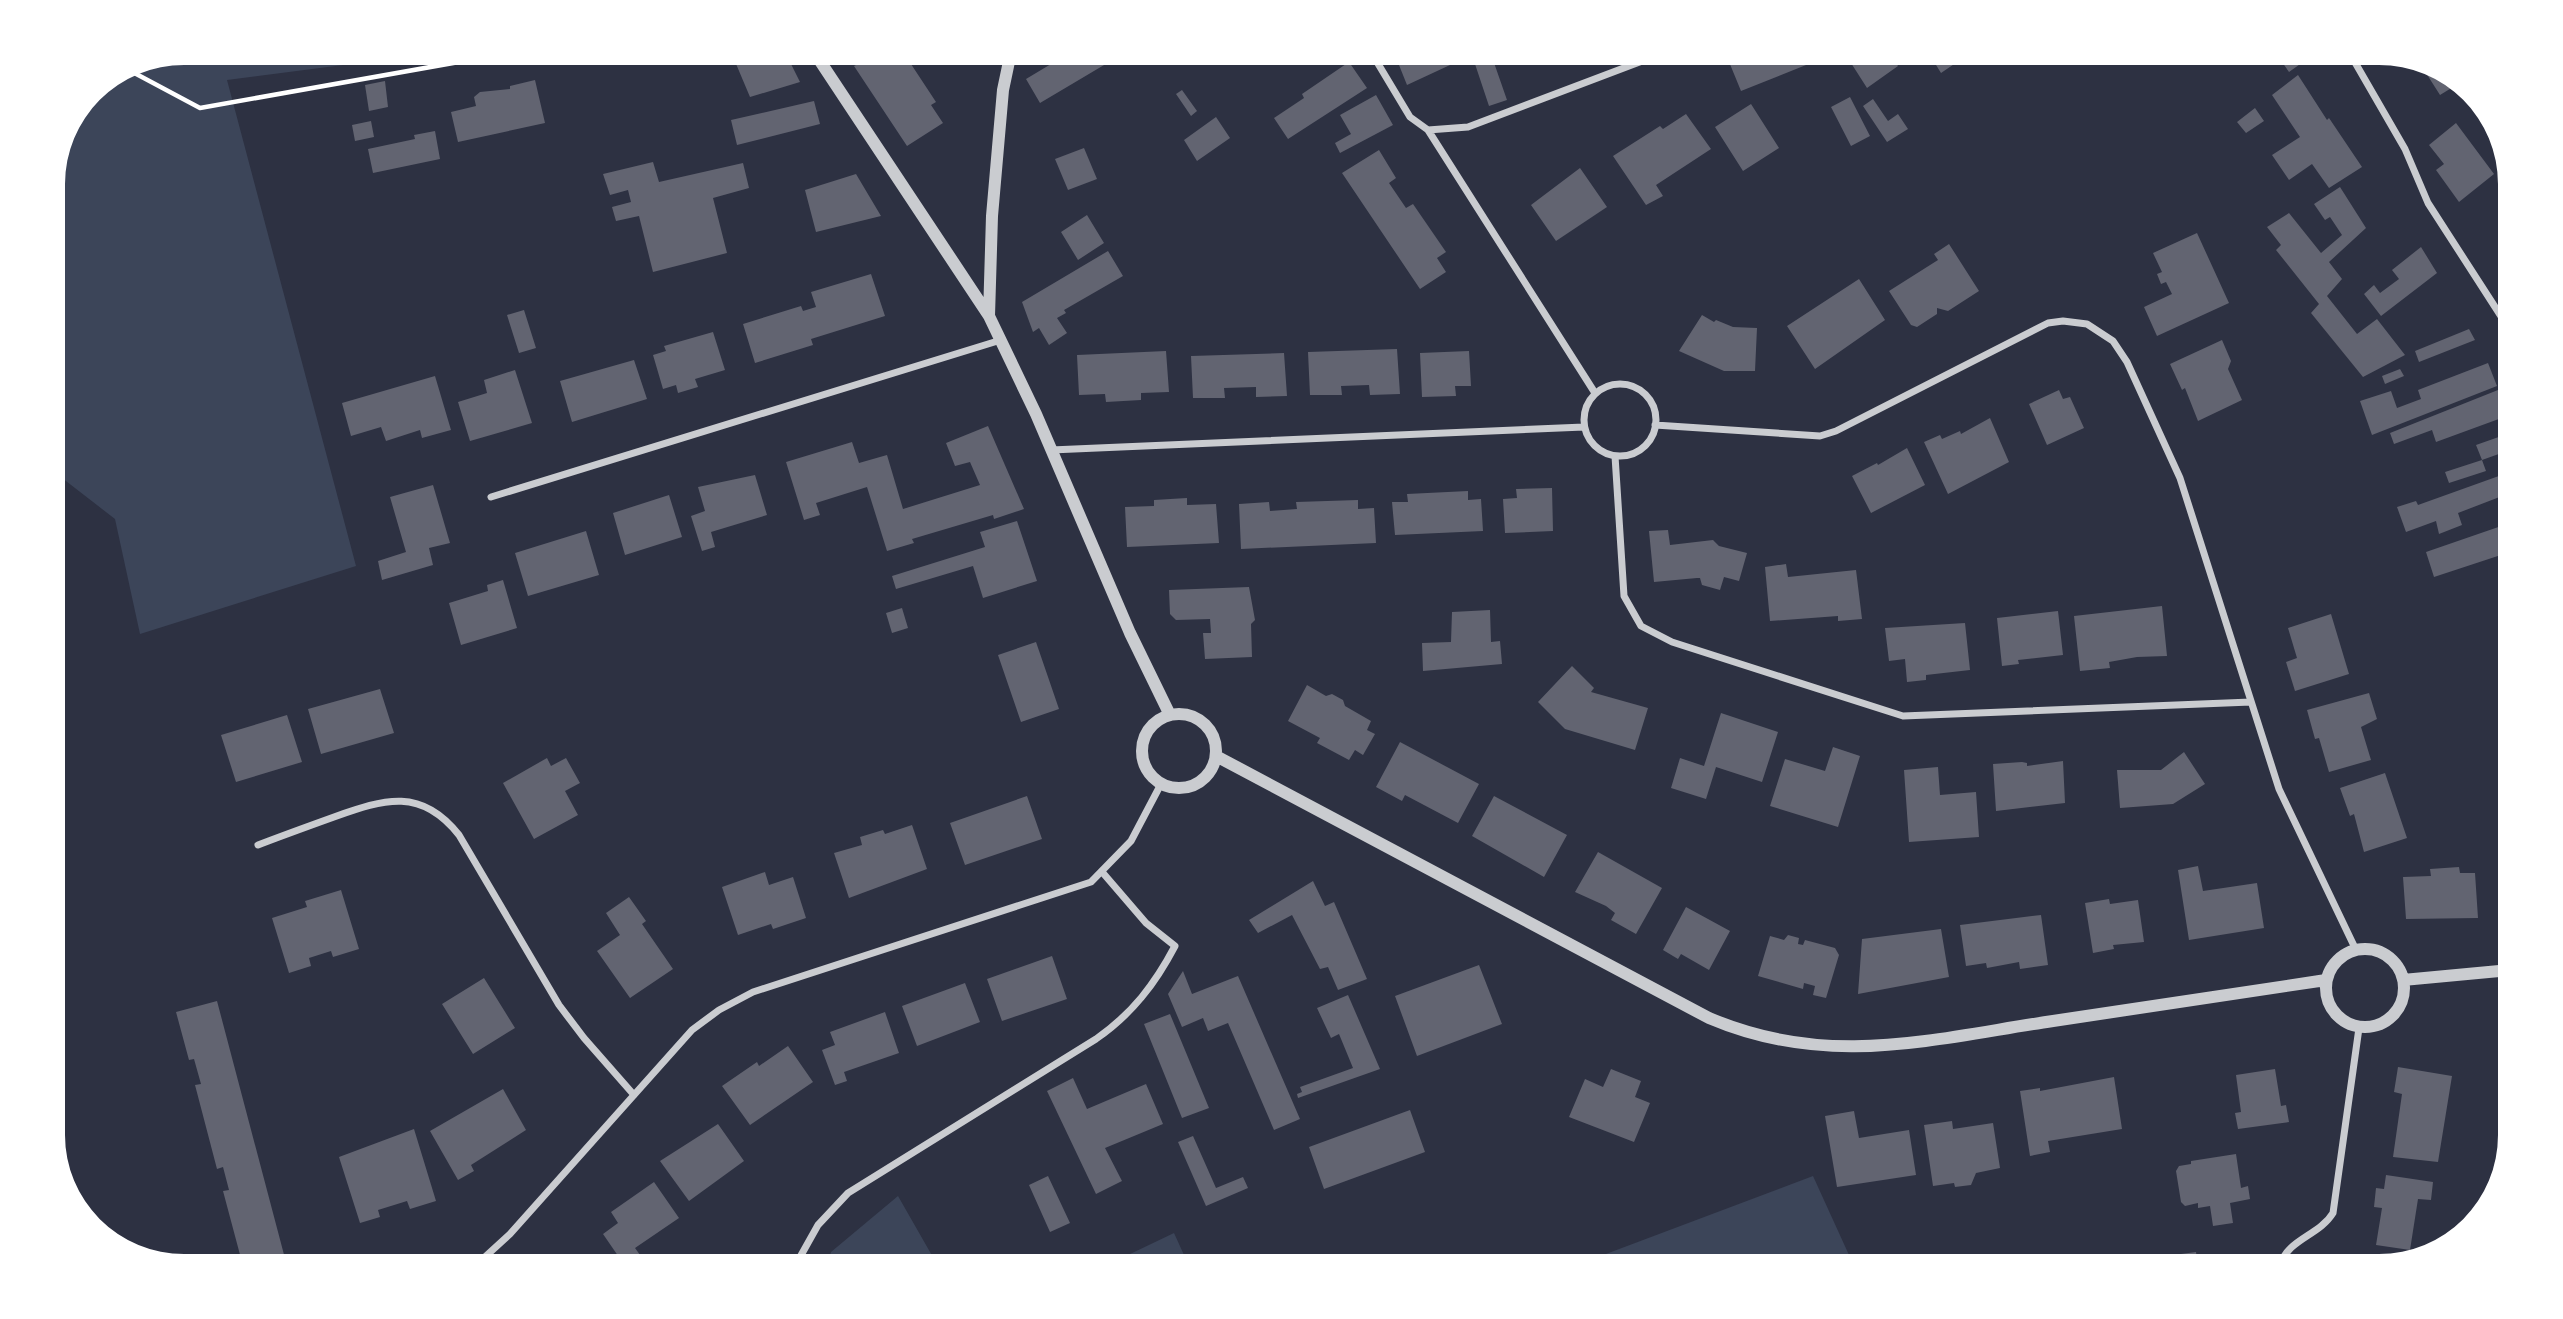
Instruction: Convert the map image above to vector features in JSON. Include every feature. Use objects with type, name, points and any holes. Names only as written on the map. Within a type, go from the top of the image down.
[{"type":"street","points":[[823,65],[989,316],[1051,450],[1130,633],[1170,715]]},
{"type":"street","points":[[989,316],[992,216],[1003,90],[1008,65]]},
{"type":"street","points":[[1379,65],[1410,117],[1428,130],[1595,393]]},
{"type":"street","points":[[1428,130],[1468,127],[1632,65]]},
{"type":"street","points":[[2356,65],[2404,149],[2428,203],[2498,308]]},
{"type":"street","points":[[1656,425],[1820,436],[1836,431],[2048,323],[2063,321],[2087,324],[2101,331],[2121,351],[2171,454],[2285,803],[2356,950]]},
{"type":"street","points":[[491,497],[1001,340]]},
{"type":"street","points":[[1611,384],[1634,386],[1652,402],[1656,425],[1651,438],[1642,449],[1629,455],[1615,456],[1595,447],[1584,427],[1585,408],[1595,393],[1611,384]]},
{"type":"street","points":[[1051,450],[1584,427]]},
{"type":"street","points":[[1615,456],[1624,596],[1641,626],[1672,642],[1903,716],[2252,702]]},
{"type":"street","points":[[1182,714],[1204,723],[1215,744],[1216,756],[1212,767],[1196,784],[1184,788],[1161,784],[1146,768],[1142,746],[1151,726],[1170,715],[1182,714]]},
{"type":"street","points":[[1216,756],[1709,1018],[1755,1036],[1796,1045],[1876,1047],[2326,981]]},
{"type":"street","points":[[488,1254],[510,1234],[692,1030],[737,999],[1076,888],[1103,873],[1131,841],[1161,784]]},
{"type":"street","points":[[258,845],[376,802],[408,800],[438,813],[459,835],[570,1022],[634,1095]]},
{"type":"street","points":[[802,1254],[818,1225],[855,1187],[1096,1039],[1127,1016],[1140,1001],[1175,946],[1146,923],[1103,873]]},
{"type":"street","points":[[2356,950],[2373,950],[2389,958],[2403,980],[2403,998],[2394,1015],[2379,1025],[2359,1028],[2341,1021],[2333,1013],[2325,993],[2326,981],[2339,958],[2356,950]]},
{"type":"street","points":[[2403,980],[2498,971]]},
{"type":"street","points":[[2286,1254],[2324,1225],[2333,1213],[2359,1028]]},
{"type":"path","points":[[137,74],[200,108],[442,65]]},
{"type":"shaded area","points":[[343,65],[227,80],[356,566],[140,634],[115,519],[65,480],[65,176],[74,138],[85,118],[100,100],[118,85],[138,74],[160,67]]},
{"type":"shaded area","points":[[1813,1176],[1849,1254],[1606,1254]]},
{"type":"shaded area","points":[[898,1196],[931,1254],[830,1254]]},
{"type":"shaded area","points":[[1174,1233],[1184,1254],[1130,1254]]},
{"type":"building","points":[[736,65],[792,65],[800,82],[750,97]]},
{"type":"building","points":[[912,65],[936,102],[931,105],[943,123],[907,146],[854,66]]},
{"type":"building","points":[[1049,65],[1104,65],[1040,103],[1026,79]]},
{"type":"building","points":[[1345,65],[1351,65],[1367,88],[1288,139],[1274,118],[1304,98],[1302,94]]},
{"type":"building","points":[[1399,65],[1450,65],[1407,85]]},
{"type":"building","points":[[1475,65],[1495,65],[1507,100],[1489,106]]},
{"type":"building","points":[[1730,65],[1806,65],[1741,91]]},
{"type":"building","points":[[1852,65],[1897,65],[1898,66],[1867,88]]},
{"type":"building","points":[[1936,65],[1953,65],[1941,73]]},
{"type":"building","points":[[2284,65],[2299,65],[2289,72]]},
{"type":"building","points":[[2298,75],[2362,167],[2329,188],[2312,164],[2289,180],[2272,155],[2300,137],[2272,95]]},
{"type":"building","points":[[2428,75],[2450,89],[2440,95]]},
{"type":"building","points":[[535,80],[545,123],[458,142],[451,112],[476,106],[474,97],[480,92],[510,89],[510,86]]},
{"type":"building","points":[[385,81],[388,107],[369,111],[365,85]]},
{"type":"building","points":[[1182,90],[1197,111],[1191,116],[1176,94]]},
{"type":"building","points":[[1376,95],[1393,125],[1340,153],[1335,143],[1351,134],[1340,115]]},
{"type":"building","points":[[1850,97],[1870,136],[1851,146],[1831,107]]},
{"type":"building","points":[[1873,99],[1888,121],[1898,114],[1908,129],[1887,142],[1863,106]]},
{"type":"building","points":[[814,101],[820,124],[737,145],[731,120]]},
{"type":"building","points":[[1751,104],[1779,148],[1743,171],[1715,127]]},
{"type":"building","points":[[2255,108],[2264,121],[2246,133],[2237,122]]},
{"type":"building","points":[[1686,114],[1711,149],[1656,185],[1663,196],[1646,205],[1613,156],[1660,126],[1663,129]]},
{"type":"building","points":[[1216,117],[1230,138],[1197,161],[1184,140]]},
{"type":"building","points":[[371,121],[374,137],[355,141],[352,125]]},
{"type":"building","points":[[2456,123],[2494,174],[2459,202],[2436,170],[2444,164],[2429,145]]},
{"type":"building","points":[[435,131],[440,159],[373,173],[368,149],[415,139],[414,135]]},
{"type":"building","points":[[1084,148],[1097,179],[1068,190],[1055,159]]},
{"type":"building","points":[[1379,150],[1396,178],[1389,183],[1406,208],[1413,204],[1446,252],[1437,258],[1446,272],[1420,289],[1342,173]]},
{"type":"building","points":[[653,162],[659,182],[743,163],[749,188],[713,198],[727,253],[653,272],[639,216],[616,221],[612,207],[631,202],[628,190],[610,195],[603,174]]},
{"type":"building","points":[[1580,168],[1607,207],[1556,241],[1531,205]]},
{"type":"building","points":[[856,174],[881,216],[816,232],[805,190]]},
{"type":"building","points":[[2340,187],[2366,228],[2329,262],[2342,279],[2327,296],[2357,334],[2377,319],[2405,355],[2363,377],[2311,313],[2319,304],[2276,250],[2281,245],[2267,227],[2289,213],[2321,253],[2342,235],[2330,217],[2325,220],[2314,204]]},
{"type":"building","points":[[1087,215],[1104,243],[1078,260],[1061,232]]},
{"type":"building","points":[[2197,233],[2229,303],[2157,336],[2144,307],[2172,294],[2166,282],[2161,284],[2157,274],[2162,272],[2153,253]]},
{"type":"building","points":[[1949,244],[1979,291],[1948,311],[1937,308],[1937,314],[1917,327],[1911,325],[1889,291],[1938,260],[1934,254]]},
{"type":"building","points":[[2421,247],[2437,273],[2381,316],[2364,294],[2374,285],[2380,293],[2399,279],[2392,270]]},
{"type":"building","points":[[1108,251],[1123,276],[1064,310],[1066,313],[1057,318],[1067,333],[1049,345],[1039,328],[1033,332],[1022,302]]},
{"type":"building","points":[[871,274],[885,316],[811,339],[813,345],[755,363],[743,324],[801,306],[803,311],[816,307],[811,292]]},
{"type":"building","points":[[1859,279],[1885,320],[1815,369],[1787,326]]},
{"type":"building","points":[[524,310],[536,348],[519,353],[507,315]]},
{"type":"building","points":[[1702,315],[1714,322],[1716,320],[1733,327],[1757,328],[1755,371],[1724,371],[1679,351]]},
{"type":"building","points":[[2469,329],[2475,340],[2419,362],[2415,351]]},
{"type":"building","points":[[713,332],[725,370],[695,379],[698,387],[678,393],[676,385],[663,389],[653,355],[666,351],[664,346]]},
{"type":"building","points":[[2222,340],[2231,361],[2228,369],[2242,400],[2198,421],[2185,388],[2182,390],[2170,364]]},
{"type":"building","points":[[1397,349],[1400,394],[1370,395],[1369,385],[1341,386],[1342,395],[1310,395],[1308,352]]},
{"type":"building","points":[[1166,351],[1169,392],[1141,393],[1141,400],[1106,402],[1105,394],[1079,395],[1077,355]]},
{"type":"building","points":[[1469,351],[1471,386],[1455,386],[1456,396],[1422,397],[1420,353]]},
{"type":"building","points":[[1284,353],[1287,396],[1256,397],[1256,387],[1224,388],[1225,398],[1193,398],[1191,356]]},
{"type":"building","points":[[634,360],[647,399],[572,422],[560,381]]},
{"type":"building","points":[[2488,363],[2497,386],[2372,435],[2360,401],[2391,391],[2397,408],[2421,399],[2418,390]]},
{"type":"building","points":[[2400,369],[2404,376],[2385,384],[2382,376]]},
{"type":"building","points":[[515,370],[532,423],[470,441],[458,402],[487,393],[484,380]]},
{"type":"building","points":[[435,376],[451,430],[422,438],[420,430],[386,441],[381,427],[351,436],[342,403]]},
{"type":"building","points":[[2059,390],[2063,399],[2070,397],[2084,428],[2047,445],[2029,404]]},
{"type":"building","points":[[2498,390],[2498,419],[2436,442],[2432,430],[2394,444],[2390,433]]},
{"type":"building","points":[[1990,418],[2009,462],[1948,494],[1924,442],[1940,435],[1942,439],[1960,431],[1961,434]]},
{"type":"building","points":[[988,426],[1024,509],[994,519],[993,515],[912,539],[914,543],[887,551],[867,487],[816,503],[820,515],[804,520],[786,462],[852,442],[859,463],[887,455],[903,509],[980,485],[970,462],[955,466],[946,443]]},
{"type":"building","points":[[2498,437],[2498,454],[2482,460],[2476,445]]},
{"type":"building","points":[[1907,448],[1925,485],[1871,513],[1852,476]]},
{"type":"building","points":[[2482,460],[2486,471],[2449,483],[2445,472]]},
{"type":"building","points":[[755,475],[767,515],[711,532],[715,547],[702,551],[691,516],[705,511],[698,487]]},
{"type":"building","points":[[2498,476],[2498,498],[2458,513],[2462,525],[2439,534],[2436,521],[2406,532],[2397,507],[2416,501],[2418,505]]},
{"type":"building","points":[[433,485],[450,543],[429,548],[433,565],[382,580],[378,561],[406,552],[390,497]]},
{"type":"building","points":[[1552,488],[1553,531],[1505,533],[1503,499],[1517,498],[1516,489]]},
{"type":"building","points":[[1468,491],[1468,500],[1481,499],[1483,531],[1395,535],[1392,502],[1408,502],[1407,494]]},
{"type":"building","points":[[669,495],[682,537],[625,555],[613,513]]},
{"type":"building","points":[[1187,498],[1187,505],[1216,504],[1219,543],[1127,547],[1125,507],[1154,506],[1154,500]]},
{"type":"building","points":[[1358,500],[1358,509],[1374,508],[1376,543],[1241,549],[1239,504],[1269,502],[1270,511],[1297,509],[1296,502]]},
{"type":"building","points":[[1017,521],[1037,581],[983,598],[973,566],[896,589],[892,576],[985,547],[980,532]]},
{"type":"building","points":[[2498,527],[2498,556],[2434,577],[2426,552]]},
{"type":"building","points":[[1668,530],[1670,545],[1713,540],[1719,546],[1747,553],[1739,581],[1724,577],[1720,590],[1702,585],[1700,578],[1654,582],[1649,531]]},
{"type":"building","points":[[586,531],[599,575],[528,596],[515,553]]},
{"type":"building","points":[[1786,564],[1788,577],[1856,570],[1862,619],[1838,621],[1838,616],[1770,621],[1765,567]]},
{"type":"building","points":[[503,580],[517,628],[461,645],[449,603],[488,591],[487,585]]},
{"type":"building","points":[[1249,587],[1255,620],[1251,624],[1252,657],[1205,659],[1203,633],[1211,633],[1210,619],[1176,620],[1170,614],[1169,590]]},
{"type":"building","points":[[2162,606],[2167,656],[2137,657],[2109,662],[2110,668],[2080,671],[2074,616]]},
{"type":"building","points":[[902,608],[908,628],[892,633],[886,613]]},
{"type":"building","points":[[1490,610],[1491,642],[1500,641],[1502,664],[1423,671],[1422,643],[1451,642],[1452,612]]},
{"type":"building","points":[[2058,611],[2063,655],[2018,660],[2019,664],[2002,666],[1997,618]]},
{"type":"building","points":[[2331,614],[2349,674],[2295,691],[2286,662],[2297,658],[2288,628]]},
{"type":"building","points":[[1965,623],[1970,670],[1926,675],[1926,680],[1907,682],[1905,659],[1889,661],[1885,628]]},
{"type":"building","points":[[1036,642],[1059,709],[1021,722],[998,655]]},
{"type":"building","points":[[1572,666],[1594,688],[1591,692],[1648,708],[1635,750],[1565,729],[1538,702]]},
{"type":"building","points":[[1307,685],[1326,696],[1332,694],[1343,700],[1345,706],[1371,721],[1367,730],[1375,734],[1363,755],[1355,750],[1349,760],[1317,743],[1320,738],[1288,721]]},
{"type":"building","points":[[380,689],[394,733],[321,754],[308,709]]},
{"type":"building","points":[[2369,693],[2377,719],[2361,727],[2371,760],[2329,772],[2319,738],[2315,739],[2307,710]]},
{"type":"building","points":[[1721,713],[1778,732],[1762,782],[1716,767],[1706,799],[1671,788],[1680,758],[1704,766]]},
{"type":"building","points":[[287,715],[302,762],[236,782],[221,735]]},
{"type":"building","points":[[1400,742],[1479,784],[1458,823],[1405,795],[1402,801],[1376,787]]},
{"type":"building","points":[[1833,747],[1860,756],[1838,827],[1770,806],[1785,759],[1825,771]]},
{"type":"building","points":[[2184,752],[2205,784],[2173,804],[2120,808],[2117,770],[2161,770]]},
{"type":"building","points":[[547,758],[551,766],[566,758],[580,783],[565,791],[578,815],[534,839],[503,783]]},
{"type":"building","points":[[2063,761],[2065,803],[1996,811],[1993,764],[2022,762],[2027,763],[2027,766]]},
{"type":"building","points":[[1938,767],[1940,795],[1976,792],[1979,837],[1909,842],[1904,770]]},
{"type":"building","points":[[2385,773],[2407,838],[2364,852],[2354,814],[2350,816],[2340,788]]},
{"type":"building","points":[[1027,796],[1042,839],[965,865],[950,823]]},
{"type":"building","points":[[1494,796],[1567,835],[1544,877],[1472,836]]},
{"type":"building","points":[[912,825],[927,869],[849,898],[834,853],[862,845],[860,837],[883,830],[885,834]]},
{"type":"building","points":[[1598,852],[1662,888],[1636,934],[1611,920],[1615,913],[1606,906],[1575,892]]},
{"type":"building","points":[[2198,866],[2203,891],[2257,883],[2264,928],[2189,940],[2178,870]]},
{"type":"building","points":[[2459,867],[2460,873],[2475,873],[2478,918],[2406,919],[2403,877],[2431,876],[2430,869]]},
{"type":"building","points":[[765,872],[769,885],[793,877],[806,918],[773,929],[771,924],[738,935],[722,887]]},
{"type":"building","points":[[1313,881],[1325,906],[1334,902],[1367,979],[1338,990],[1328,967],[1320,969],[1292,915],[1258,933],[1249,920]]},
{"type":"building","points":[[341,890],[359,949],[333,957],[331,951],[309,958],[311,966],[289,973],[272,918],[307,907],[305,901]]},
{"type":"building","points":[[629,897],[646,921],[642,924],[673,969],[630,998],[597,951],[620,935],[606,913]]},
{"type":"building","points":[[2109,899],[2110,904],[2138,900],[2144,942],[2113,945],[2114,949],[2093,953],[2085,903]]},
{"type":"building","points":[[1686,907],[1730,931],[1709,970],[1681,954],[1678,959],[1663,950]]},
{"type":"building","points":[[2041,915],[2048,965],[2020,969],[2019,962],[1987,968],[1986,963],[1966,966],[1960,925]]},
{"type":"building","points":[[1941,929],[1949,977],[1858,994],[1862,939]]},
{"type":"building","points":[[1788,935],[1799,938],[1798,944],[1803,945],[1805,940],[1835,948],[1839,955],[1826,998],[1813,995],[1815,986],[1804,983],[1803,989],[1758,976],[1770,936],[1784,940]]},
{"type":"building","points":[[1052,956],[1067,999],[1002,1021],[987,979]]},
{"type":"building","points":[[1479,965],[1502,1024],[1417,1056],[1395,996]]},
{"type":"building","points":[[1183,971],[1192,994],[1238,976],[1300,1119],[1274,1130],[1228,1023],[1208,1031],[1203,1018],[1182,1027],[1168,994]]},
{"type":"building","points":[[484,978],[515,1028],[473,1054],[442,1004]]},
{"type":"building","points":[[965,983],[980,1022],[917,1046],[902,1006]]},
{"type":"building","points":[[1348,995],[1380,1069],[1298,1098],[1297,1094],[1302,1092],[1300,1087],[1353,1068],[1339,1034],[1331,1038],[1317,1008]]},
{"type":"building","points":[[217,1001],[284,1254],[240,1254],[223,1191],[229,1190],[223,1167],[217,1169],[195,1085],[201,1084],[194,1059],[189,1060],[176,1012]]},
{"type":"building","points":[[885,1012],[899,1053],[844,1072],[847,1081],[835,1085],[822,1050],[835,1045],[830,1032]]},
{"type":"building","points":[[1170,1014],[1209,1108],[1182,1118],[1144,1024]]},
{"type":"building","points":[[788,1046],[813,1082],[750,1125],[722,1086],[757,1062],[759,1066]]},
{"type":"building","points":[[2398,1067],[2452,1076],[2438,1162],[2393,1157],[2402,1094],[2394,1092]]},
{"type":"building","points":[[1611,1069],[1641,1081],[1635,1097],[1650,1103],[1634,1142],[1569,1117],[1585,1079],[1603,1087]]},
{"type":"building","points":[[2275,1069],[2281,1106],[2286,1105],[2289,1122],[2238,1129],[2235,1113],[2241,1112],[2236,1075]]},
{"type":"building","points":[[2114,1077],[2122,1129],[2048,1141],[2050,1152],[2030,1156],[2020,1091],[2040,1088],[2040,1091]]},
{"type":"building","points":[[1073,1078],[1087,1109],[1146,1084],[1163,1124],[1105,1148],[1122,1181],[1096,1194],[1047,1091]]},
{"type":"building","points":[[503,1089],[526,1130],[471,1165],[474,1171],[458,1180],[430,1131]]},
{"type":"building","points":[[1410,1110],[1425,1152],[1324,1189],[1309,1147]]},
{"type":"building","points":[[1854,1111],[1859,1138],[1909,1130],[1916,1175],[1837,1187],[1825,1116]]},
{"type":"building","points":[[1952,1121],[1953,1129],[1993,1123],[2000,1168],[1976,1173],[1971,1185],[1955,1187],[1954,1183],[1933,1186],[1924,1125]]},
{"type":"building","points":[[718,1124],[744,1161],[689,1201],[660,1161]]},
{"type":"building","points":[[414,1129],[436,1201],[410,1209],[407,1201],[378,1210],[380,1217],[360,1223],[339,1157]]},
{"type":"building","points":[[1193,1136],[1216,1188],[1243,1177],[1248,1188],[1206,1206],[1178,1142]]},
{"type":"building","points":[[2236,1154],[2241,1188],[2248,1186],[2250,1199],[2230,1203],[2233,1223],[2213,1226],[2210,1206],[2198,1208],[2198,1203],[2185,1206],[2181,1202],[2176,1171],[2179,1166],[2191,1164],[2191,1161]]},
{"type":"building","points":[[2386,1175],[2433,1182],[2431,1200],[2418,1199],[2410,1250],[2376,1245],[2382,1208],[2374,1207],[2376,1188],[2384,1189]]},
{"type":"building","points":[[1048,1176],[1070,1223],[1050,1232],[1029,1185]]},
{"type":"building","points":[[654,1182],[679,1218],[635,1248],[639,1254],[617,1254],[603,1234],[618,1223],[611,1212]]}]
